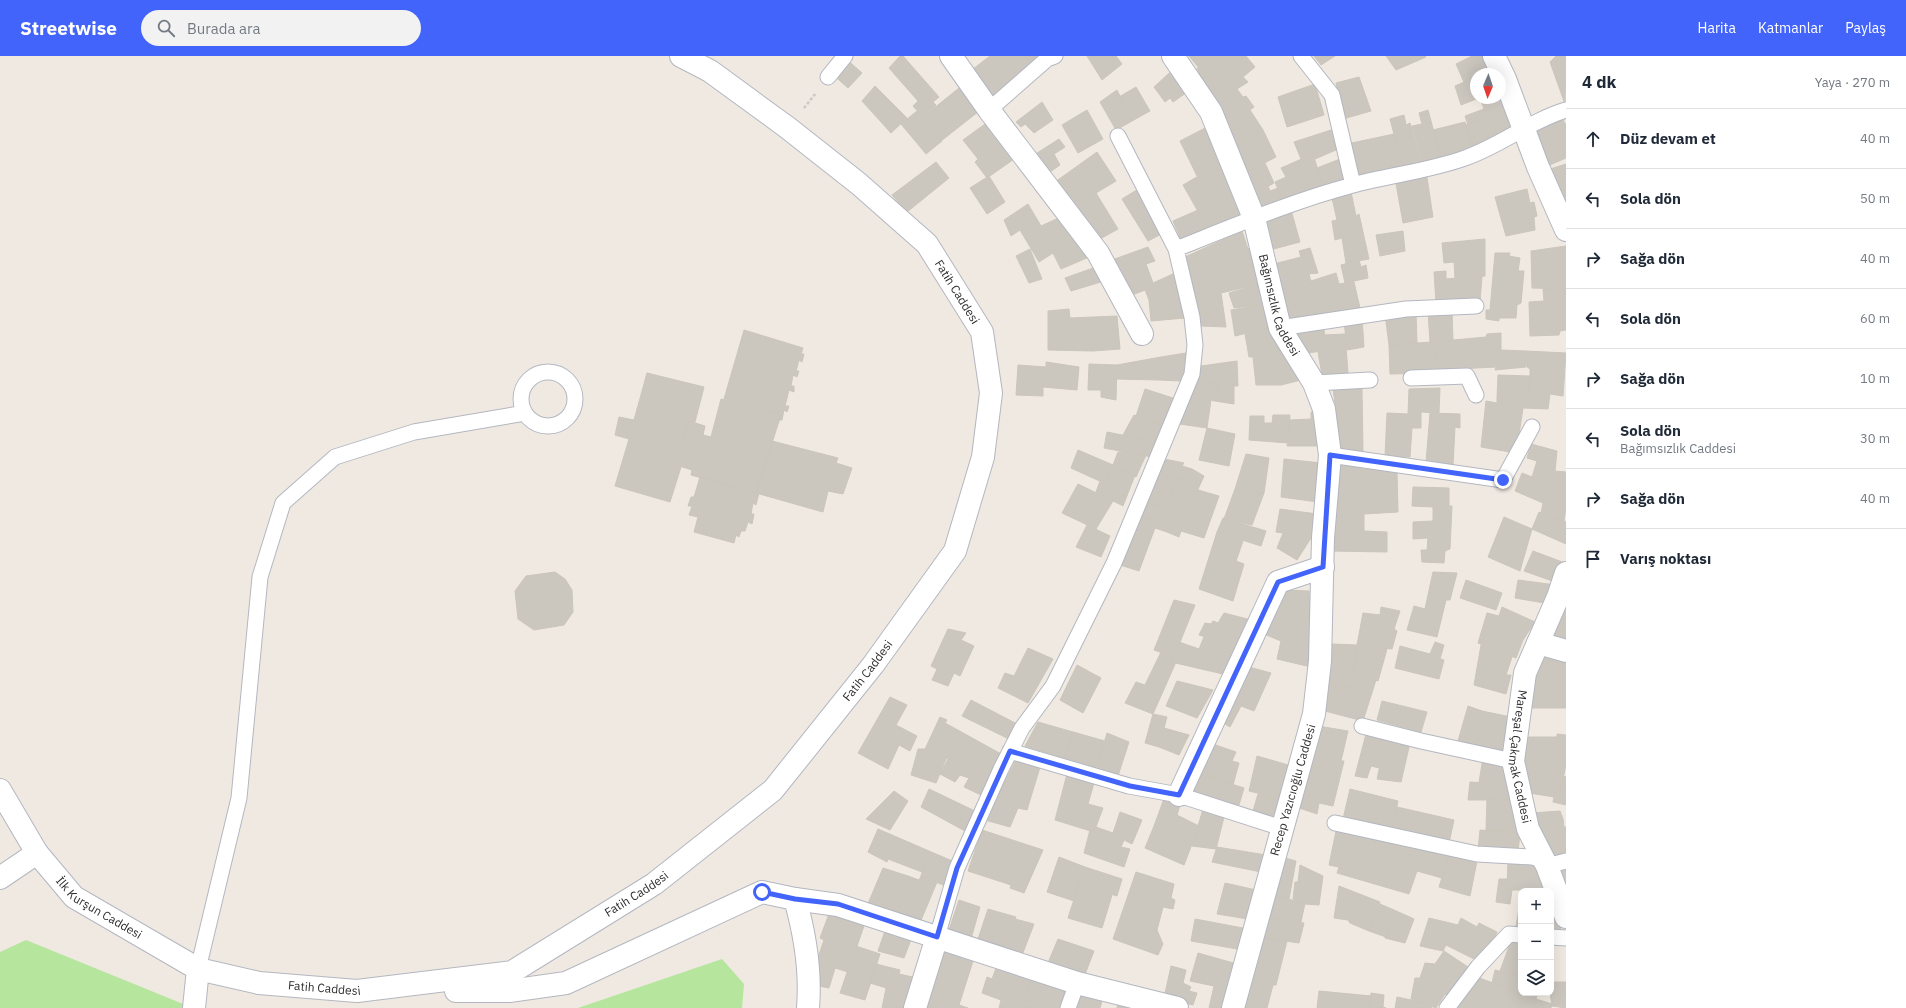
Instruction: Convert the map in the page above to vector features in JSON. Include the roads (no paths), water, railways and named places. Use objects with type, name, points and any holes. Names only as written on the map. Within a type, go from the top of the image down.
[{"type":"street","name":"Fatih Caddesi","points":[[198,969],[259,983],[357,990],[512,972],[654,884],[773,790],[873,665],[955,551],[983,457],[991,393],[982,332],[927,244],[859,184],[788,128],[710,72],[681,56]]},
{"type":"street","points":[[951,56],[988,110],[1098,253],[1142,334]]},
{"type":"street","name":"Bağımsızlık Caddesi","points":[[1173,56],[1211,112],[1254,218],[1280,328],[1314,383],[1324,409],[1330,455],[1323,567]]},
{"type":"street","points":[[1494,56],[1505,79],[1524,130],[1566,230]]},
{"type":"street","points":[[1179,795],[1278,582],[1323,567]]},
{"type":"street","name":"Recep Yazıcıoğlu Caddesi","points":[[1232,1008],[1314,714],[1320,662],[1323,567]]},
{"type":"street","name":"Mareşal Çakmak Caddesi","points":[[1566,573],[1558,597],[1525,673],[1513,761],[1528,828],[1557,863],[1566,917]]},
{"type":"street","points":[[1538,643],[1566,651]]},
{"type":"street","name":"İlk Kurşun Caddesi","points":[[0,790],[37,853],[74,897],[198,969]]},
{"type":"street","points":[[0,878],[37,853]]},
{"type":"street","points":[[357,990],[509,991],[566,983],[762,892],[795,899],[838,904],[1077,983],[1176,1008]]},
{"type":"street","points":[[795,899],[805,934],[809,996],[808,1008]]},
{"type":"street","points":[[915,1008],[937,937]]},
{"type":"street","points":[[194,1008],[198,969]]},
{"type":"lane","points":[[828,77],[845,56]]},
{"type":"lane","points":[[988,110],[1048,60],[1055,56]]},
{"type":"lane","points":[[1301,56],[1332,95],[1353,185]]},
{"type":"lane","points":[[1176,249],[1254,218],[1353,185],[1407,174],[1466,158],[1524,130],[1549,115],[1566,110]]},
{"type":"lane","points":[[937,937],[957,868],[1010,751],[1022,728],[1053,686],[1114,563],[1192,374],[1195,345],[1192,317],[1176,249],[1118,136]]},
{"type":"lane","points":[[1280,328],[1406,308],[1476,306]]},
{"type":"lane","points":[[1411,378],[1467,376],[1476,395]]},
{"type":"lane","points":[[1314,383],[1370,380]]},
{"type":"lane","points":[[198,969],[239,798],[260,577],[283,503],[335,457],[414,432],[525,413]]},
{"type":"lane","points":[[1330,455],[1503,480],[1532,427]]},
{"type":"lane","points":[[1362,726],[1421,741],[1513,761]]},
{"type":"lane","points":[[1010,751],[1130,786],[1179,795],[1282,828]]},
{"type":"lane","points":[[1335,823],[1478,854],[1532,856],[1540,860],[1557,863]]},
{"type":"lane","points":[[1447,1008],[1478,967],[1509,934],[1518,935]]},
{"type":"lane","points":[[1554,937],[1566,938]]},
{"type":"lane","points":[[1068,1008],[1077,983]]}]
